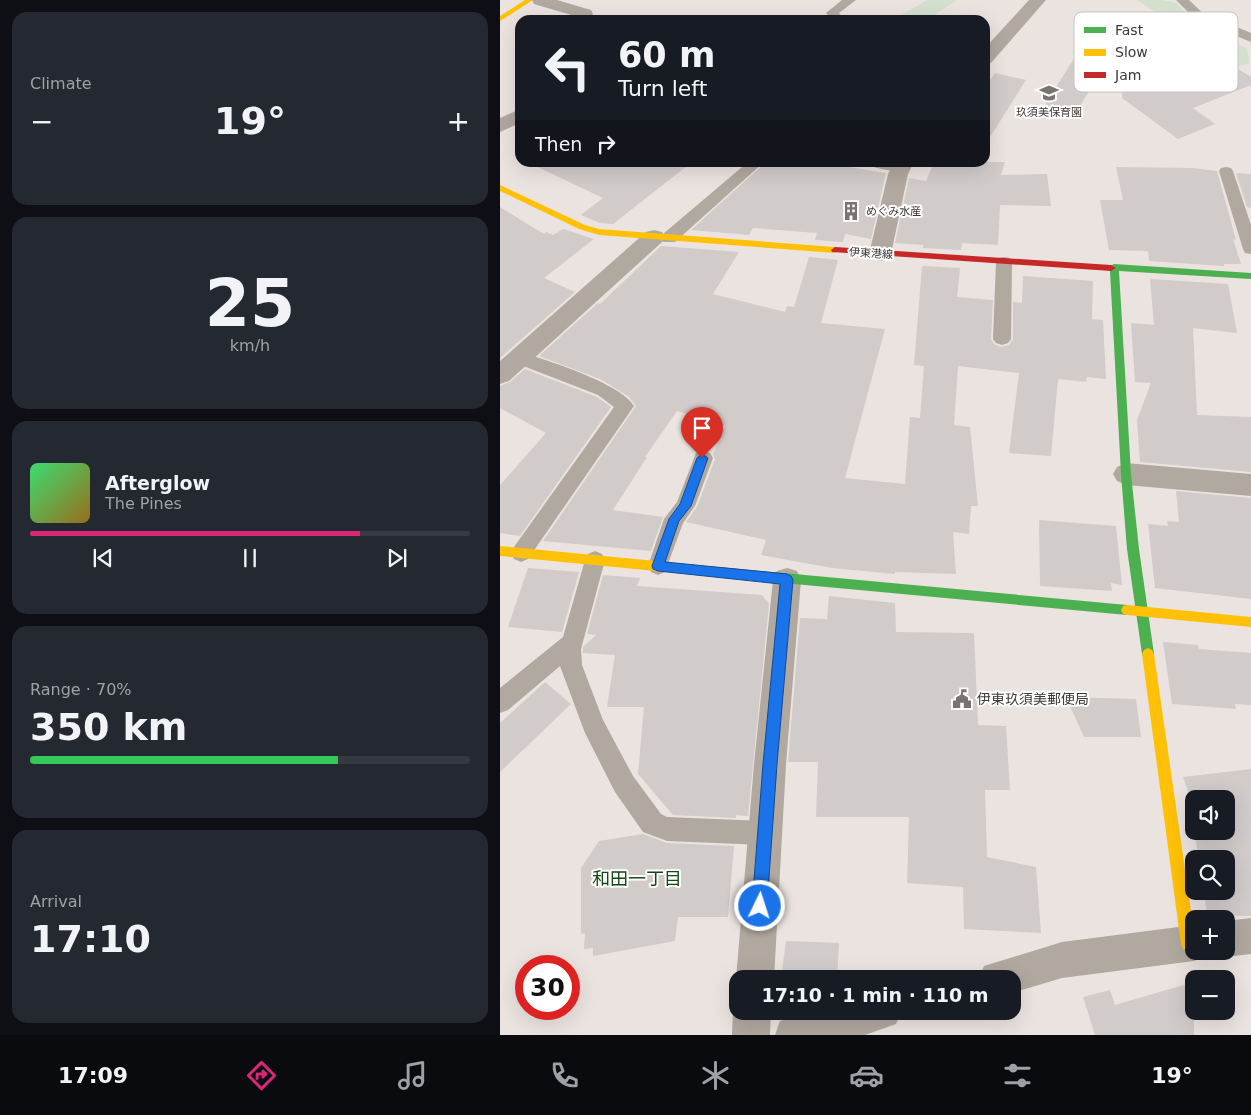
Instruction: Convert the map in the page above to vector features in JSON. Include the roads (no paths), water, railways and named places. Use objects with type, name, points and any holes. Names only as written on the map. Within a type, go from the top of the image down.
[{"type":"street","points":[[500,19],[530,0]]},
{"type":"street","points":[[540,0],[585,14]]},
{"type":"street","points":[[990,53],[1038,0]]},
{"type":"street","points":[[500,126],[515,118]]},
{"type":"street","points":[[880,254],[898,174],[902,167]]},
{"type":"street","name":"伊東港線","points":[[500,188],[582,227],[600,232],[880,254],[1251,276]]},
{"type":"street","points":[[500,375],[662,237]]},
{"type":"street","points":[[1114,267],[1126,474],[1142,611],[1186,910]]},
{"type":"street","points":[[1126,474],[1251,486]]},
{"type":"street","points":[[500,551],[787,580],[1251,622]]},
{"type":"street","points":[[756,970],[765,833],[787,580]]},
{"type":"street","points":[[1235,938],[1251,936]]},
{"type":"street","points":[[1021,972],[1062,960],[1185,944]]},
{"type":"street","points":[[750,1035],[751,1020]]},
{"type":"street","points":[[794,1035],[849,1020]]},
{"type":"lane","points":[[834,15],[832,13],[850,0]]},
{"type":"lane","points":[[1182,0],[1195,12]]},
{"type":"lane","points":[[1238,32],[1251,38]]},
{"type":"lane","points":[[662,237],[751,167]]},
{"type":"lane","points":[[1226,171],[1251,249]]},
{"type":"lane","points":[[1002,339],[1004,262]]},
{"type":"lane","points":[[520,358],[604,390],[625,406],[521,553]]},
{"type":"lane","points":[[658,566],[674,519],[685,506],[702,458]]},
{"type":"lane","points":[[595,560],[571,643],[571,665],[593,725],[624,784],[652,823],[667,829],[765,833]]},
{"type":"lane","points":[[500,702],[571,643]]},
{"type":"place","name":"玖須美保育園","points":[[1049,93]]},
{"type":"place","name":"めぐみ水産","points":[[851,211]]},
{"type":"place","name":"伊東玖須美郵便局","points":[[962,699]]},
{"type":"district","name":"和田一丁目","points":[[637,879]]}]
